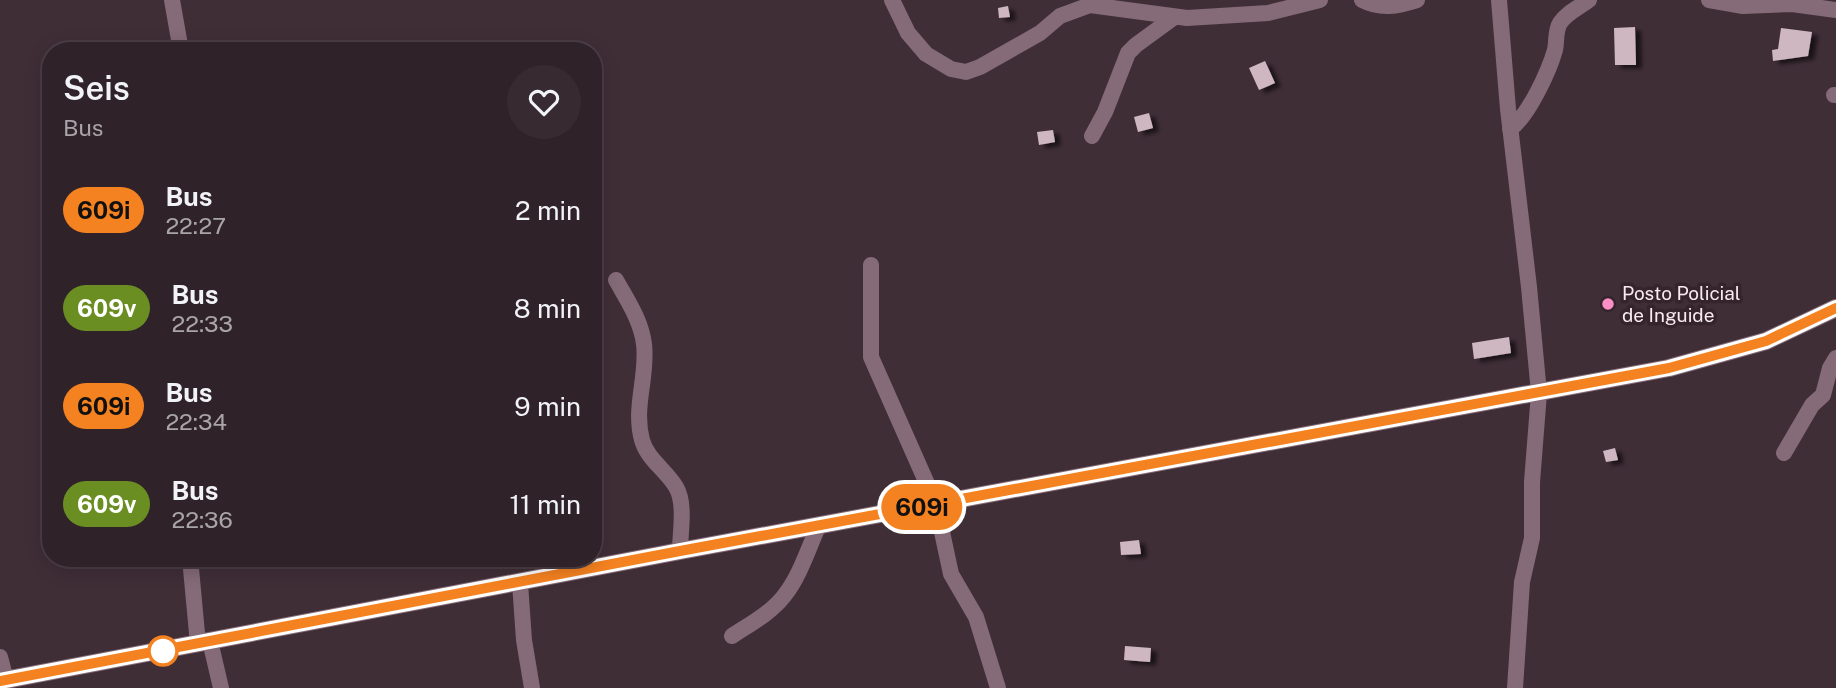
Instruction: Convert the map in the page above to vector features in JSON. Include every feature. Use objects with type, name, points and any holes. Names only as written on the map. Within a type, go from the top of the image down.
[{"type":"street","points":[[172,0],[179,42]]},
{"type":"street","points":[[892,0],[908,33],[926,54],[951,69],[966,72],[1040,33],[1060,16],[1090,5],[1173,18],[1268,13],[1320,0]]},
{"type":"street","points":[[1362,0],[1393,7],[1417,0]]},
{"type":"street","points":[[1499,0],[1510,129],[1539,393],[1532,482],[1532,538],[1522,582],[1515,688]]},
{"type":"street","points":[[1510,129],[1518,124],[1531,102],[1552,57],[1559,25],[1569,13],[1589,0]]},
{"type":"street","points":[[1709,0],[1743,6],[1791,4],[1836,10]]},
{"type":"street","points":[[1091,136],[1105,111],[1128,53],[1173,18]]},
{"type":"street","points":[[871,265],[871,357],[936,504],[951,575],[976,617],[998,688]]},
{"type":"street","points":[[616,280],[642,331],[645,352],[639,401],[641,436],[646,450],[677,489],[680,551]]},
{"type":"street","points":[[602,567],[1669,368],[1766,341],[1836,308]]},
{"type":"street","points":[[1784,453],[1812,405],[1823,395],[1830,368],[1836,358]]},
{"type":"street","points":[[732,636],[762,617],[784,596],[799,571],[818,527]]},
{"type":"street","points":[[191,567],[204,643],[221,688]]},
{"type":"street","points":[[0,657],[3,681],[600,567]]},
{"type":"street","points":[[520,583],[524,640],[532,688]]},
{"type":"building","points":[[1008,6],[1010,17],[999,18],[998,8]]},
{"type":"building","points":[[1635,27],[1636,65],[1615,65],[1614,28]]},
{"type":"building","points":[[1781,28],[1812,32],[1808,56],[1773,61],[1772,50],[1778,49]]},
{"type":"building","points":[[1265,61],[1275,83],[1259,90],[1249,68]]},
{"type":"building","points":[[1149,113],[1153,128],[1138,132],[1134,117]]},
{"type":"building","points":[[1053,130],[1055,142],[1039,145],[1037,132]]},
{"type":"building","points":[[1509,337],[1511,353],[1474,359],[1472,343]]},
{"type":"building","points":[[1615,448],[1618,460],[1606,462],[1603,451]]},
{"type":"building","points":[[1139,540],[1141,554],[1121,555],[1120,542]]},
{"type":"building","points":[[1125,646],[1151,648],[1150,662],[1124,660]]},
{"type":"bus line","name":"609i","points":[[602,567],[1669,368],[1766,341],[1836,308]]},
{"type":"bus line","name":"609i","points":[[0,681],[600,567]]},
{"type":"place","name":"Posto Policial de Inguide","points":[[1608,304]]}]
